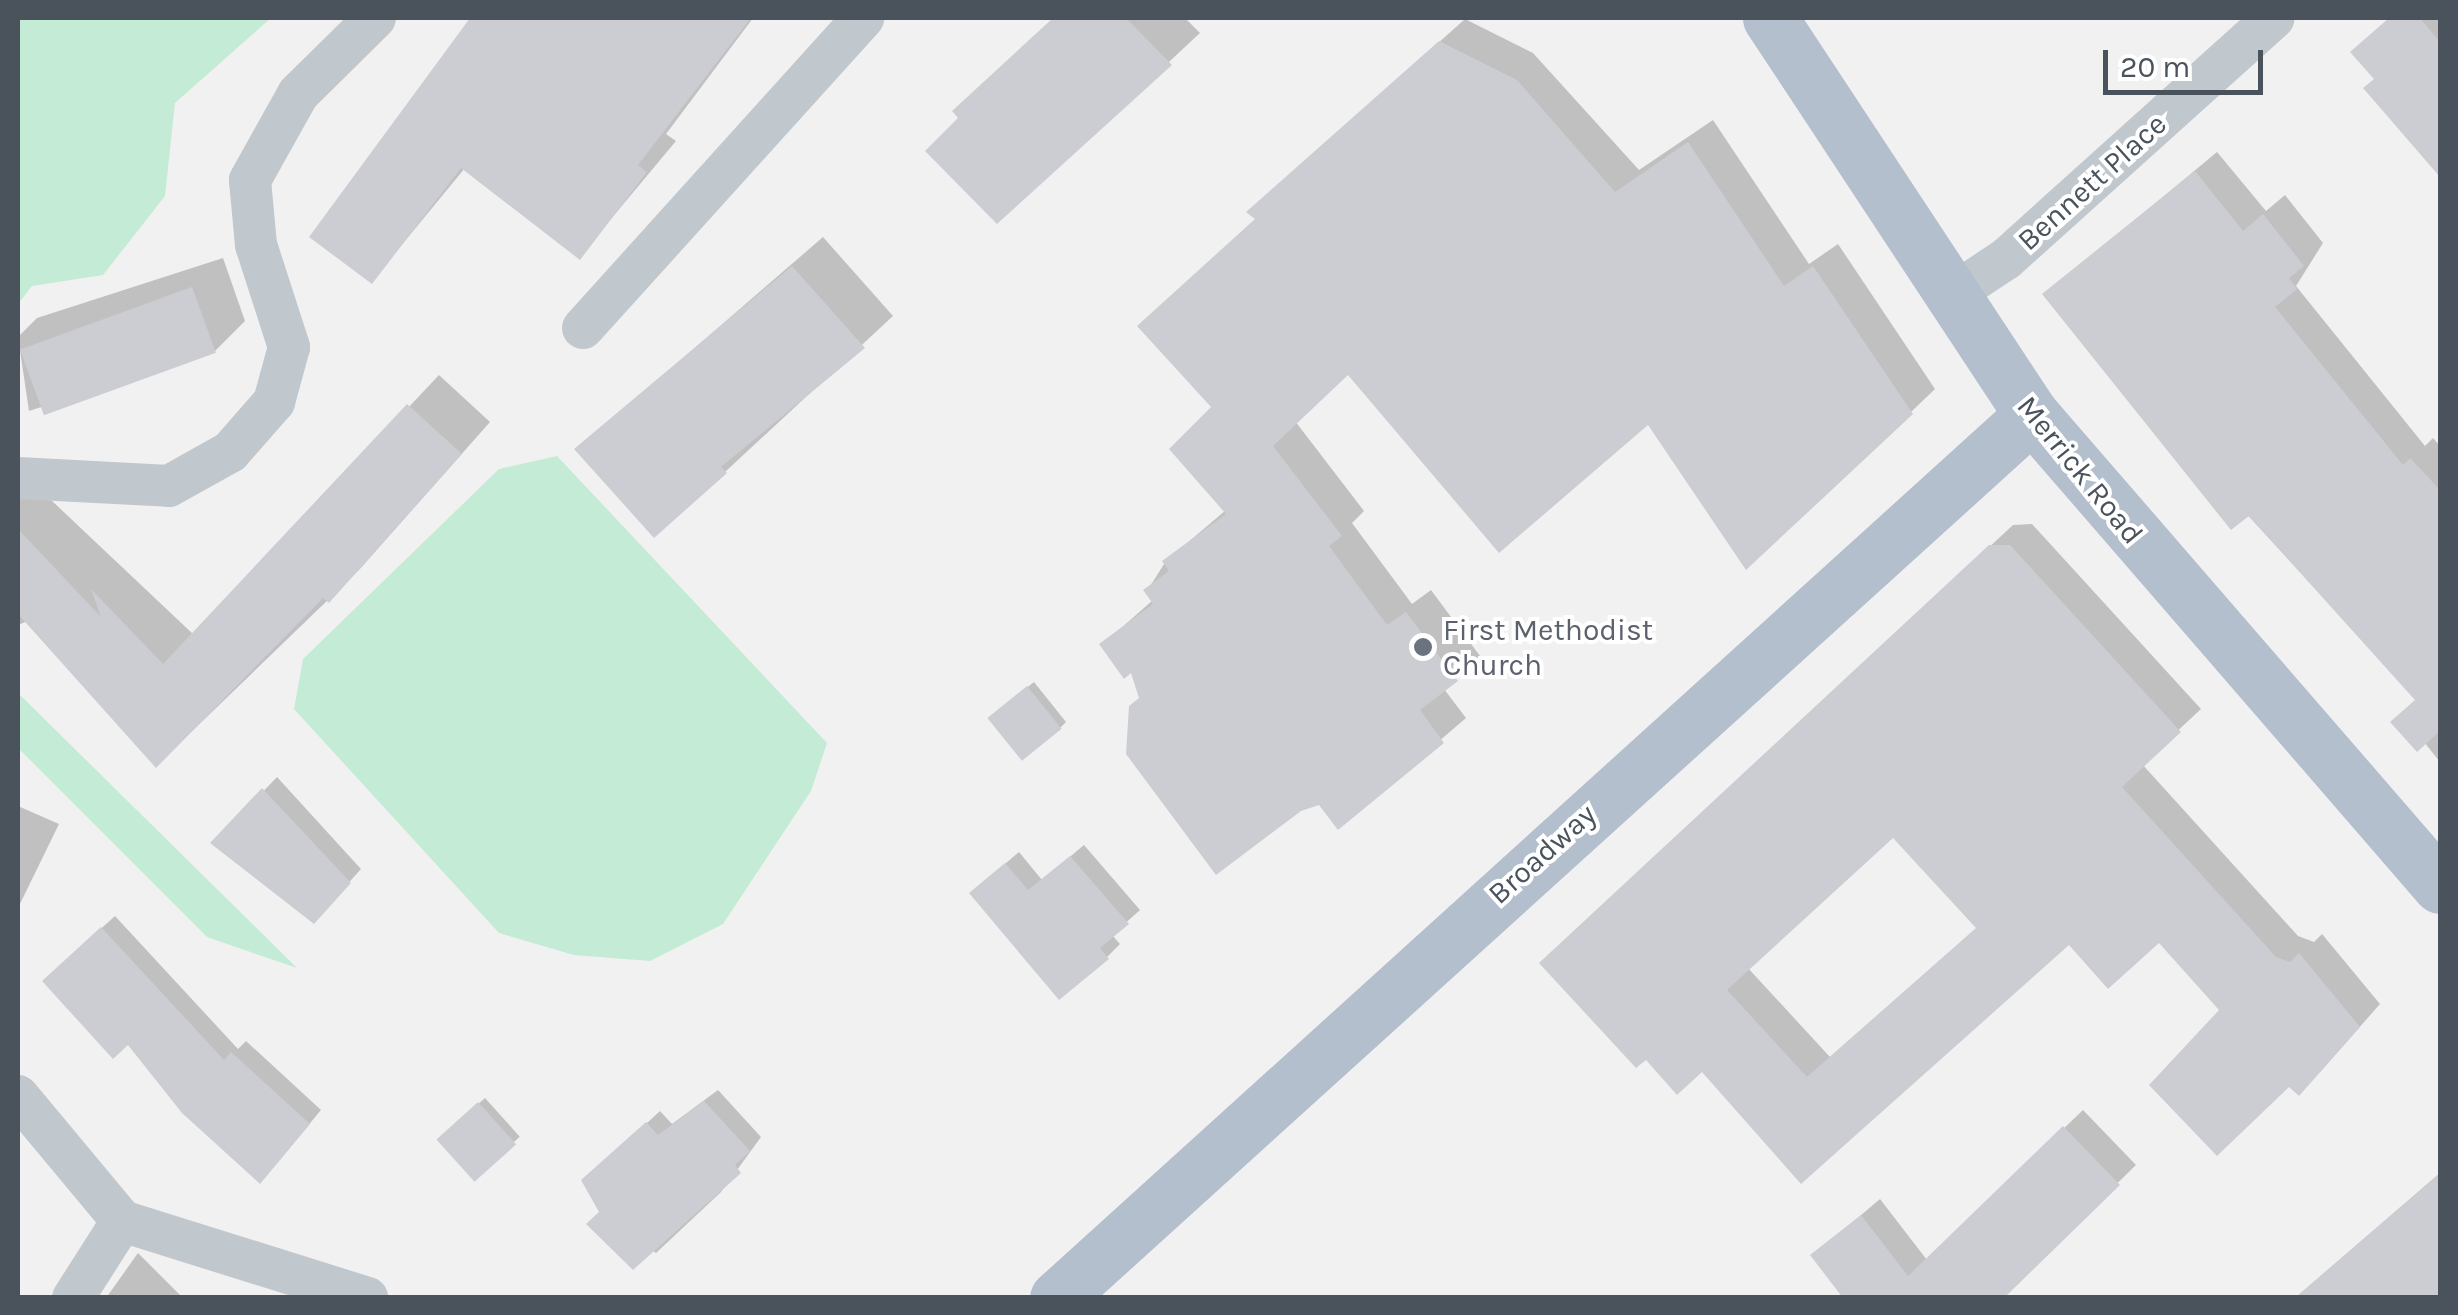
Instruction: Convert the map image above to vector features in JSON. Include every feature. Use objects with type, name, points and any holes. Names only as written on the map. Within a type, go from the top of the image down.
[{"type":"main road","name":"Merrick Road","points":[[1770,18],[1947,298],[2032,415],[2440,886]]},
{"type":"main road","name":"Broadway","points":[[1057,1298],[2032,415]]},
{"type":"street","points":[[18,478],[169,486],[230,452],[274,402],[289,347],[256,245],[250,180],[298,94],[375,18]]},
{"type":"street","points":[[583,328],[863,18]]},
{"type":"street","name":"Bennett Place","points":[[1947,298],[2014,252],[2274,18]]},
{"type":"street","points":[[18,1096],[122,1221],[367,1298]]},
{"type":"street","points":[[73,1298],[122,1221]]},
{"type":"green space","points":[[18,18],[271,18],[175,103],[165,196],[103,275],[32,286],[18,304]]},
{"type":"green space","points":[[557,456],[827,743],[811,791],[723,924],[650,961],[574,955],[499,933],[294,709],[303,659],[499,469]]},
{"type":"green space","points":[[18,693],[297,968],[207,937],[18,748]]},
{"type":"building","points":[[470,18],[751,18],[638,165],[647,172],[580,260],[461,168],[372,284],[309,237]]},
{"type":"building","points":[[1053,18],[1126,18],[1172,65],[997,224],[925,151],[958,118],[952,111]]},
{"type":"building","points":[[2389,18],[2420,18],[2440,42],[2440,177],[2363,88],[2374,79],[2350,52]]},
{"type":"building","points":[[1439,41],[1517,80],[1615,192],[1688,142],[1784,286],[1813,266],[1913,414],[1746,570],[1648,425],[1499,553],[1348,375],[1273,446],[1342,536],[1329,546],[1387,625],[1406,612],[1458,681],[1420,710],[1444,743],[1338,830],[1319,805],[1301,811],[1216,875],[1126,754],[1129,706],[1139,698],[1131,673],[1124,679],[1099,644],[1153,604],[1143,590],[1169,571],[1162,561],[1226,514],[1169,449],[1211,407],[1137,326],[1255,219],[1246,212]]},
{"type":"building","points":[[2195,171],[2243,231],[2263,214],[2304,266],[2289,278],[2297,289],[2275,307],[2403,465],[2410,458],[2440,490],[2440,731],[2417,752],[2390,722],[2415,700],[2249,516],[2231,530],[2042,294]]},
{"type":"building","points":[[792,266],[865,348],[721,467],[727,473],[654,538],[574,449]]},
{"type":"building","points":[[192,287],[216,353],[44,415],[20,350]]},
{"type":"building","points":[[407,404],[462,454],[329,603],[323,598],[156,768],[18,614],[18,529],[101,617],[91,589],[163,664]]},
{"type":"building","points":[[1989,545],[2010,545],[2181,732],[2122,787],[2276,957],[2290,962],[2299,953],[2360,1027],[2299,1096],[2289,1087],[2217,1156],[2149,1085],[2219,1010],[2159,943],[2108,989],[2069,945],[1801,1184],[1702,1072],[1677,1095],[1646,1060],[1636,1068],[1539,963]],"holes":[[[1893,838],[1976,928],[1807,1077],[1727,990]]]},
{"type":"building","points":[[1027,686],[1062,729],[1022,761],[987,718]]},
{"type":"building","points":[[262,788],[351,883],[314,924],[210,843]]},
{"type":"building","points":[[1070,856],[1129,924],[1100,948],[1109,959],[1059,1000],[969,893],[1005,863],[1028,890]]},
{"type":"building","points":[[101,927],[224,1060],[231,1052],[310,1124],[260,1184],[182,1113],[128,1045],[113,1059],[42,981]]},
{"type":"building","points":[[704,1101],[750,1151],[735,1165],[741,1173],[633,1270],[586,1224],[599,1212],[581,1180],[646,1122],[658,1135]]},
{"type":"building","points":[[478,1102],[516,1144],[475,1182],[436,1139]]},
{"type":"building","points":[[2063,1126],[2120,1185],[2004,1298],[1843,1298],[1810,1255],[1861,1215],[1908,1276]]},
{"type":"building","points":[[2440,1173],[2440,1298],[2295,1298]]},
{"type":"place","name":"First Methodist Church","points":[[1423,647]]}]
